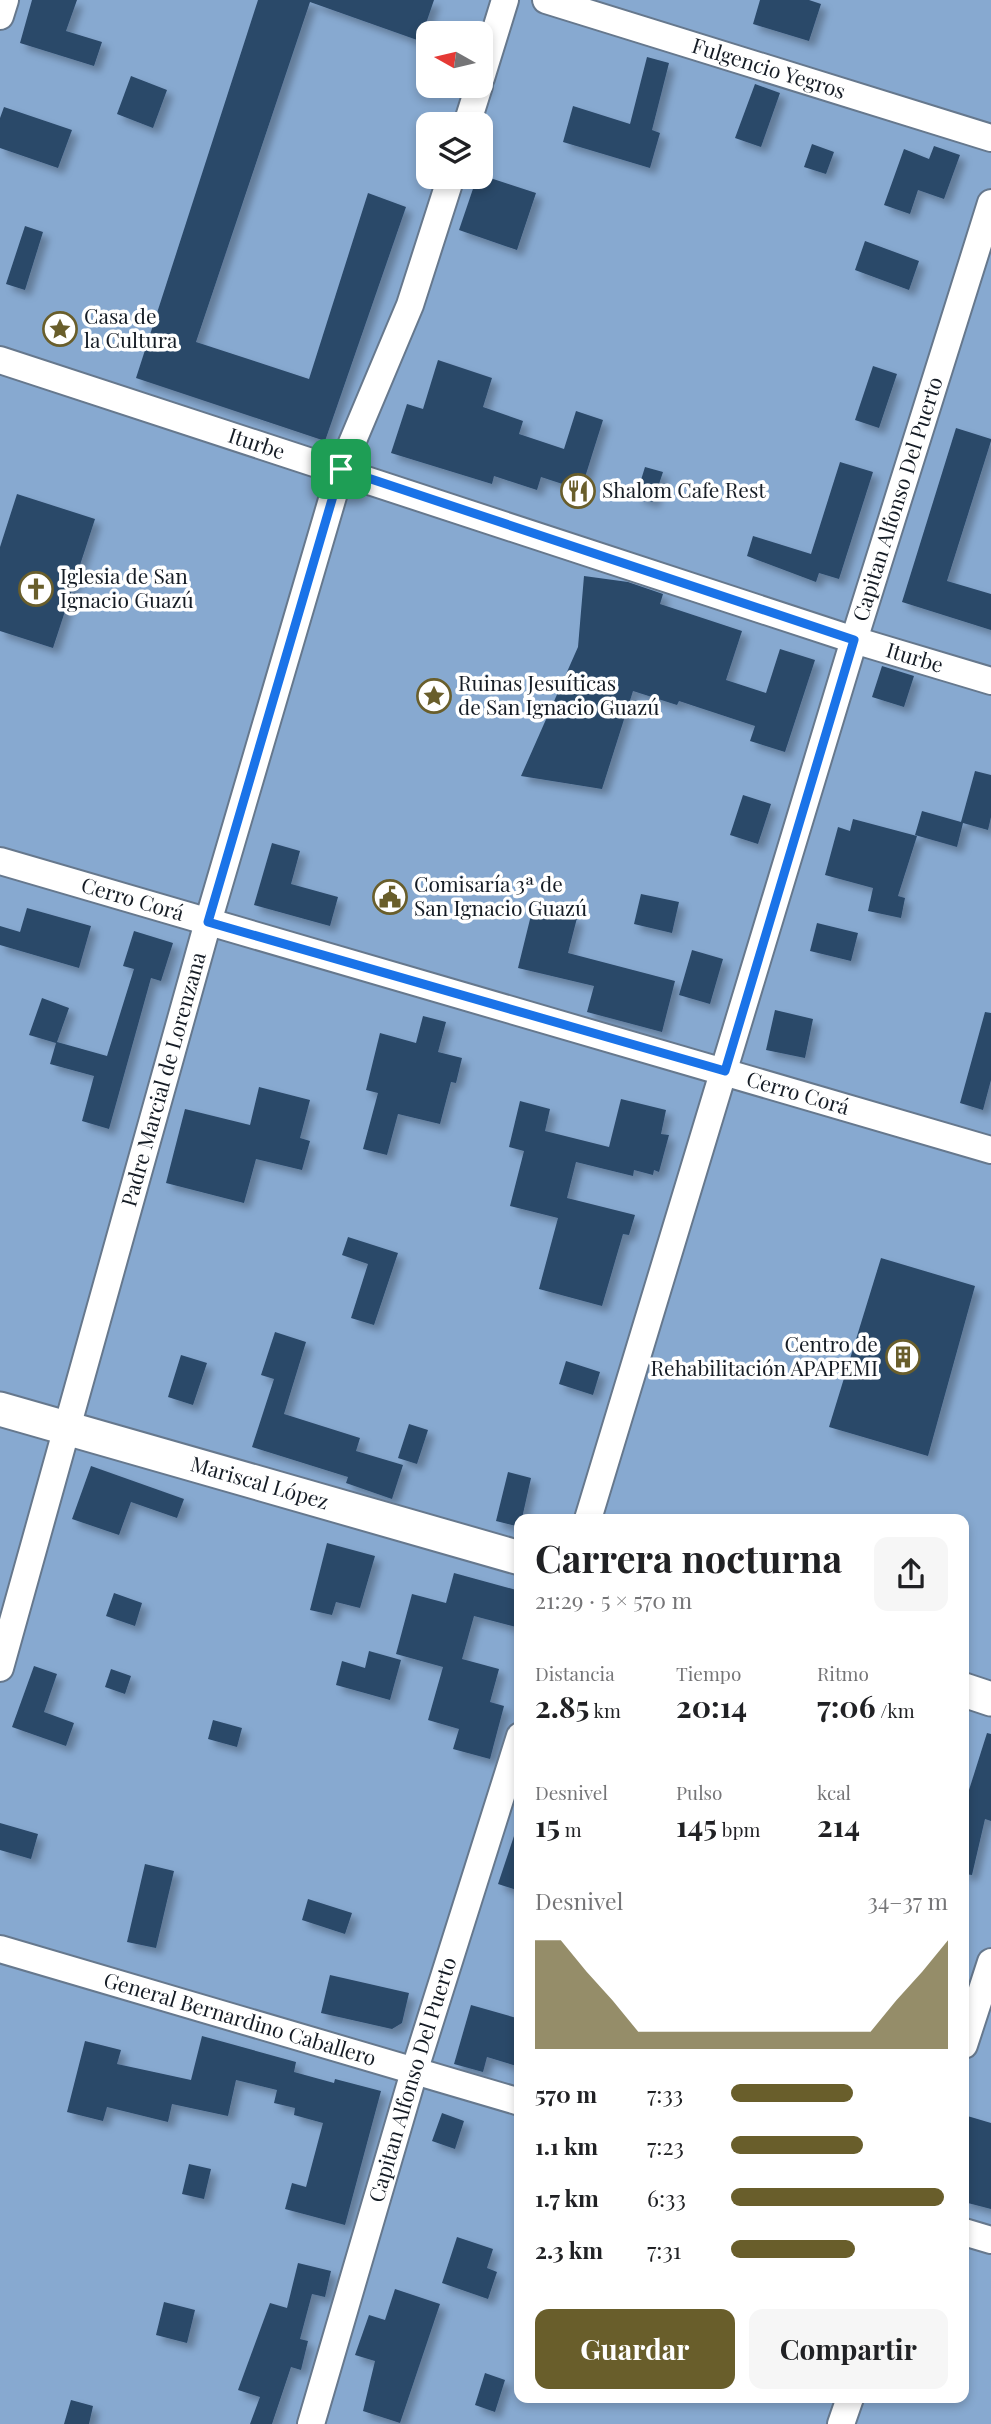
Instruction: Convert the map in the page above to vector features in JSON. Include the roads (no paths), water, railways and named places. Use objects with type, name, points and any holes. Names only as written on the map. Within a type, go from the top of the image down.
[{"type":"main road","name":"Mariscal López","points":[[0,1409],[514,1556]]},
{"type":"main road","points":[[969,1692],[991,1699]]},
{"type":"street","points":[[0,16],[5,0]]},
{"type":"street","points":[[494,36],[505,0]]},
{"type":"street","name":"Fulgencio Yegros","points":[[546,0],[991,138]]},
{"type":"street","name":"Padre Marcial de Lorenzana","points":[[0,1668],[69,1430],[208,922],[341,469],[410,304],[447,189]]},
{"type":"street","name":"Capitan Alfonso Del Puerto","points":[[590,1514],[854,640],[991,203]]},
{"type":"street","name":"Iturbe","points":[[0,360],[341,469],[854,640],[991,681]]},
{"type":"street","name":"Cerro Corá","points":[[0,861],[991,1150]]},
{"type":"street","name":"Capitan Alfonso Del Puerto","points":[[311,2424],[414,2072],[514,1755]]},
{"type":"street","name":"General Bernardino Caballero","points":[[0,1949],[514,2100]]},
{"type":"street","points":[[969,2030],[991,1962]]},
{"type":"street","points":[[969,2233],[991,2240]]},
{"type":"street","points":[[841,2424],[848,2403]]},
{"type":"water","points":[[0,0],[991,0],[991,2424],[0,2424]]},
{"type":"place","name":"Casa de la Cultura","points":[[60,329]]},
{"type":"place","name":"Shalom Cafe Rest","points":[[578,491]]},
{"type":"place","name":"Iglesia de San Ignacio Guazú","points":[[36,589]]},
{"type":"place","name":"Ruinas Jesuíticas de San Ignacio Guazú","points":[[434,696]]},
{"type":"place","name":"Comisaría 3ª de San Ignacio Guazú","points":[[390,897]]},
{"type":"place","name":"Centro de Rehabilitación APAPEMI","points":[[903,1357]]}]
